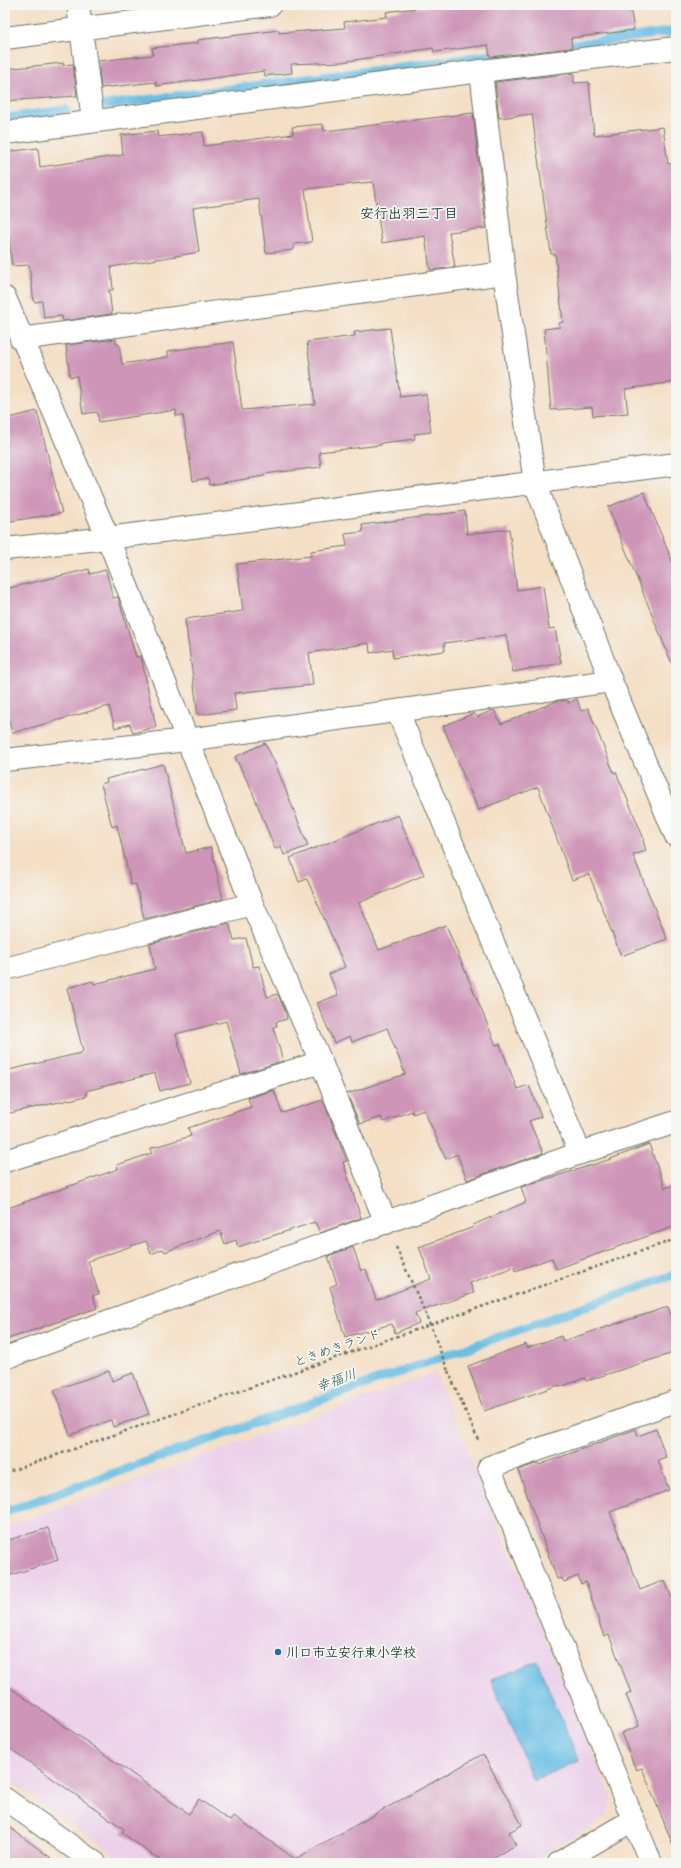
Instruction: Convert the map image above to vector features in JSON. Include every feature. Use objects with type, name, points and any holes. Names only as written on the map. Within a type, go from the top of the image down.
[{"type":"street","points":[[78,5],[94,121]]},
{"type":"street","points":[[5,38],[226,7],[270,5]]},
{"type":"street","points":[[5,133],[482,70],[676,48]]},
{"type":"street","points":[[482,70],[504,272],[535,483],[611,681],[676,836]]},
{"type":"street","points":[[21,339],[504,272]]},
{"type":"street","points":[[5,298],[21,339],[108,538],[252,904],[321,1062],[386,1223]]},
{"type":"street","points":[[5,549],[108,538],[676,464]]},
{"type":"street","points":[[5,760],[187,740],[398,712],[611,681]]},
{"type":"street","points":[[398,712],[580,1153]]},
{"type":"street","points":[[5,969],[252,904]]},
{"type":"street","points":[[5,1161],[321,1062]]},
{"type":"street","points":[[5,1358],[580,1153],[676,1122]]},
{"type":"street","points":[[651,1863],[489,1467],[675,1405]]},
{"type":"street","points":[[5,1799],[95,1863]]},
{"type":"street","points":[[559,1863],[633,1820]]},
{"type":"path","points":[[386,1223],[428,1317],[448,1371],[489,1467]]},
{"type":"path","name":"ときめきランド","points":[[5,1473],[676,1239]]},
{"type":"shaded area","name":"川口市立安行東小学校","points":[[435,1373],[612,1799],[605,1818],[528,1863],[126,1863],[5,1777],[5,1527]]},
{"type":"water","points":[[537,1661],[579,1761],[533,1780],[491,1680]]},
{"type":"building","points":[[439,5],[630,5],[634,30],[571,38],[572,48],[490,57],[488,45],[434,52],[433,48],[342,62],[291,64],[292,73],[265,76],[264,71],[156,86],[156,82],[101,88],[98,61],[153,55],[152,48],[198,43],[198,40],[279,30],[279,33],[345,28],[344,22],[387,17],[386,12]]},
{"type":"building","points":[[63,63],[63,65],[73,64],[77,96],[5,101],[5,69]]},
{"type":"building","points":[[574,73],[574,83],[589,82],[594,135],[663,127],[668,164],[676,163],[676,382],[625,389],[628,413],[593,416],[592,407],[551,410],[544,329],[560,327],[559,323],[563,322],[555,254],[551,254],[532,114],[499,118],[495,82]]},
{"type":"building","points":[[473,113],[486,228],[449,232],[455,267],[430,270],[425,236],[382,243],[373,182],[305,189],[312,242],[294,244],[294,250],[266,253],[259,199],[193,208],[199,252],[111,267],[113,290],[109,290],[112,314],[63,321],[62,316],[44,318],[42,301],[34,302],[29,265],[12,266],[7,219],[5,219],[5,152],[38,148],[40,167],[123,155],[121,135],[157,131],[158,137],[203,132],[204,146],[293,134],[292,127],[323,124],[324,131]]},
{"type":"building","points":[[390,328],[400,397],[426,394],[431,432],[414,434],[415,439],[381,443],[381,445],[319,452],[321,467],[264,474],[264,476],[209,485],[208,478],[193,481],[183,415],[176,416],[176,410],[99,422],[97,412],[83,414],[77,376],[70,377],[66,345],[116,339],[116,344],[119,344],[122,364],[168,357],[168,351],[233,342],[242,410],[315,404],[307,342],[355,336],[354,332]]},
{"type":"building","points":[[37,411],[62,513],[5,522],[5,419]]},
{"type":"building","points":[[644,492],[676,571],[675,671],[608,507]]},
{"type":"building","points":[[465,511],[467,534],[509,529],[517,590],[543,586],[549,629],[555,628],[561,663],[513,672],[506,635],[444,643],[445,651],[393,658],[392,649],[370,653],[369,643],[309,653],[313,685],[234,693],[236,710],[198,715],[185,619],[243,611],[237,564],[311,556],[311,551],[347,546],[345,534],[363,532],[362,525]]},
{"type":"building","points":[[89,569],[90,574],[106,570],[113,598],[118,597],[136,657],[141,656],[156,727],[133,733],[130,724],[115,728],[109,706],[12,733],[5,705],[5,589]]},
{"type":"building","points":[[577,699],[581,711],[588,708],[614,773],[616,772],[644,839],[646,851],[633,855],[667,939],[621,956],[589,874],[572,880],[538,787],[478,810],[443,726],[474,713],[477,717],[494,710],[501,724],[557,701],[568,700],[568,703]]},
{"type":"building","points":[[265,743],[275,763],[308,846],[284,855],[281,846],[275,849],[248,781],[235,757]]},
{"type":"building","points":[[163,764],[186,853],[211,847],[223,899],[144,919],[136,884],[131,885],[117,825],[112,827],[101,784],[107,782],[106,779]]},
{"type":"building","points":[[398,815],[424,875],[359,903],[379,950],[446,925],[496,1045],[500,1044],[517,1089],[529,1085],[541,1117],[529,1121],[543,1153],[467,1180],[457,1154],[446,1159],[424,1110],[413,1114],[412,1111],[383,1122],[381,1117],[360,1124],[347,1094],[405,1074],[387,1028],[352,1042],[350,1036],[334,1043],[317,1003],[338,995],[329,974],[345,967],[307,879],[299,882],[290,858]]},
{"type":"building","points":[[229,923],[234,940],[246,938],[253,967],[259,966],[267,997],[278,994],[285,1011],[287,1019],[276,1022],[277,1026],[273,1027],[283,1061],[241,1074],[226,1021],[176,1034],[190,1083],[160,1091],[155,1073],[86,1091],[87,1096],[5,1114],[5,1071],[81,1053],[83,1051],[67,988],[93,981],[94,984],[155,969],[150,944]]},
{"type":"building","points":[[274,1090],[282,1113],[323,1100],[347,1161],[343,1162],[361,1218],[320,1233],[315,1222],[238,1247],[236,1240],[225,1244],[220,1231],[165,1252],[163,1249],[151,1254],[146,1241],[88,1261],[99,1294],[93,1295],[97,1308],[5,1340],[5,1209],[118,1169],[117,1165],[152,1153],[151,1148],[191,1136],[188,1128],[251,1107],[248,1098]]},
{"type":"building","points":[[649,1144],[665,1188],[676,1184],[676,1226],[556,1269],[552,1258],[515,1271],[514,1267],[470,1283],[474,1293],[415,1313],[419,1323],[395,1333],[392,1324],[345,1337],[330,1287],[337,1284],[328,1256],[353,1247],[361,1271],[366,1269],[376,1300],[431,1279],[419,1247],[474,1227],[473,1225],[526,1202],[521,1187],[608,1160]]},
{"type":"building","points":[[668,1307],[676,1332],[676,1352],[586,1381],[585,1378],[560,1387],[559,1385],[484,1411],[468,1366],[526,1344],[527,1348],[561,1336],[563,1341]]},
{"type":"building","points":[[109,1371],[112,1381],[133,1373],[149,1414],[113,1427],[111,1420],[70,1435],[54,1390]]},
{"type":"building","points":[[636,1429],[638,1436],[656,1429],[666,1457],[658,1460],[669,1490],[610,1512],[640,1590],[665,1580],[676,1609],[676,1850],[642,1768],[636,1770],[621,1733],[639,1726],[626,1695],[631,1693],[609,1635],[604,1637],[586,1582],[581,1584],[578,1576],[564,1582],[562,1578],[557,1579],[518,1470],[538,1463],[539,1465]]},
{"type":"building","points":[[48,1528],[58,1560],[5,1577],[5,1541]]},
{"type":"building","points":[[5,1684],[189,1814],[199,1799],[230,1821],[234,1816],[295,1859],[483,1754],[522,1825],[509,1832],[516,1845],[483,1863],[164,1863],[122,1833],[124,1829],[5,1745]]},
{"type":"building","points":[[5,1824],[58,1863],[5,1863]]},
{"type":"waterway","points":[[560,47],[676,31]]},
{"type":"waterway","points":[[106,105],[501,54]]},
{"type":"waterway","points":[[5,118],[66,110]]},
{"type":"waterway","name":"幸福川","points":[[5,1512],[676,1274]]},
{"type":"place","name":"川口市立安行東小学校","points":[[278,1652]]},
{"type":"district","name":"安行出羽三丁目","points":[[409,213]]}]
